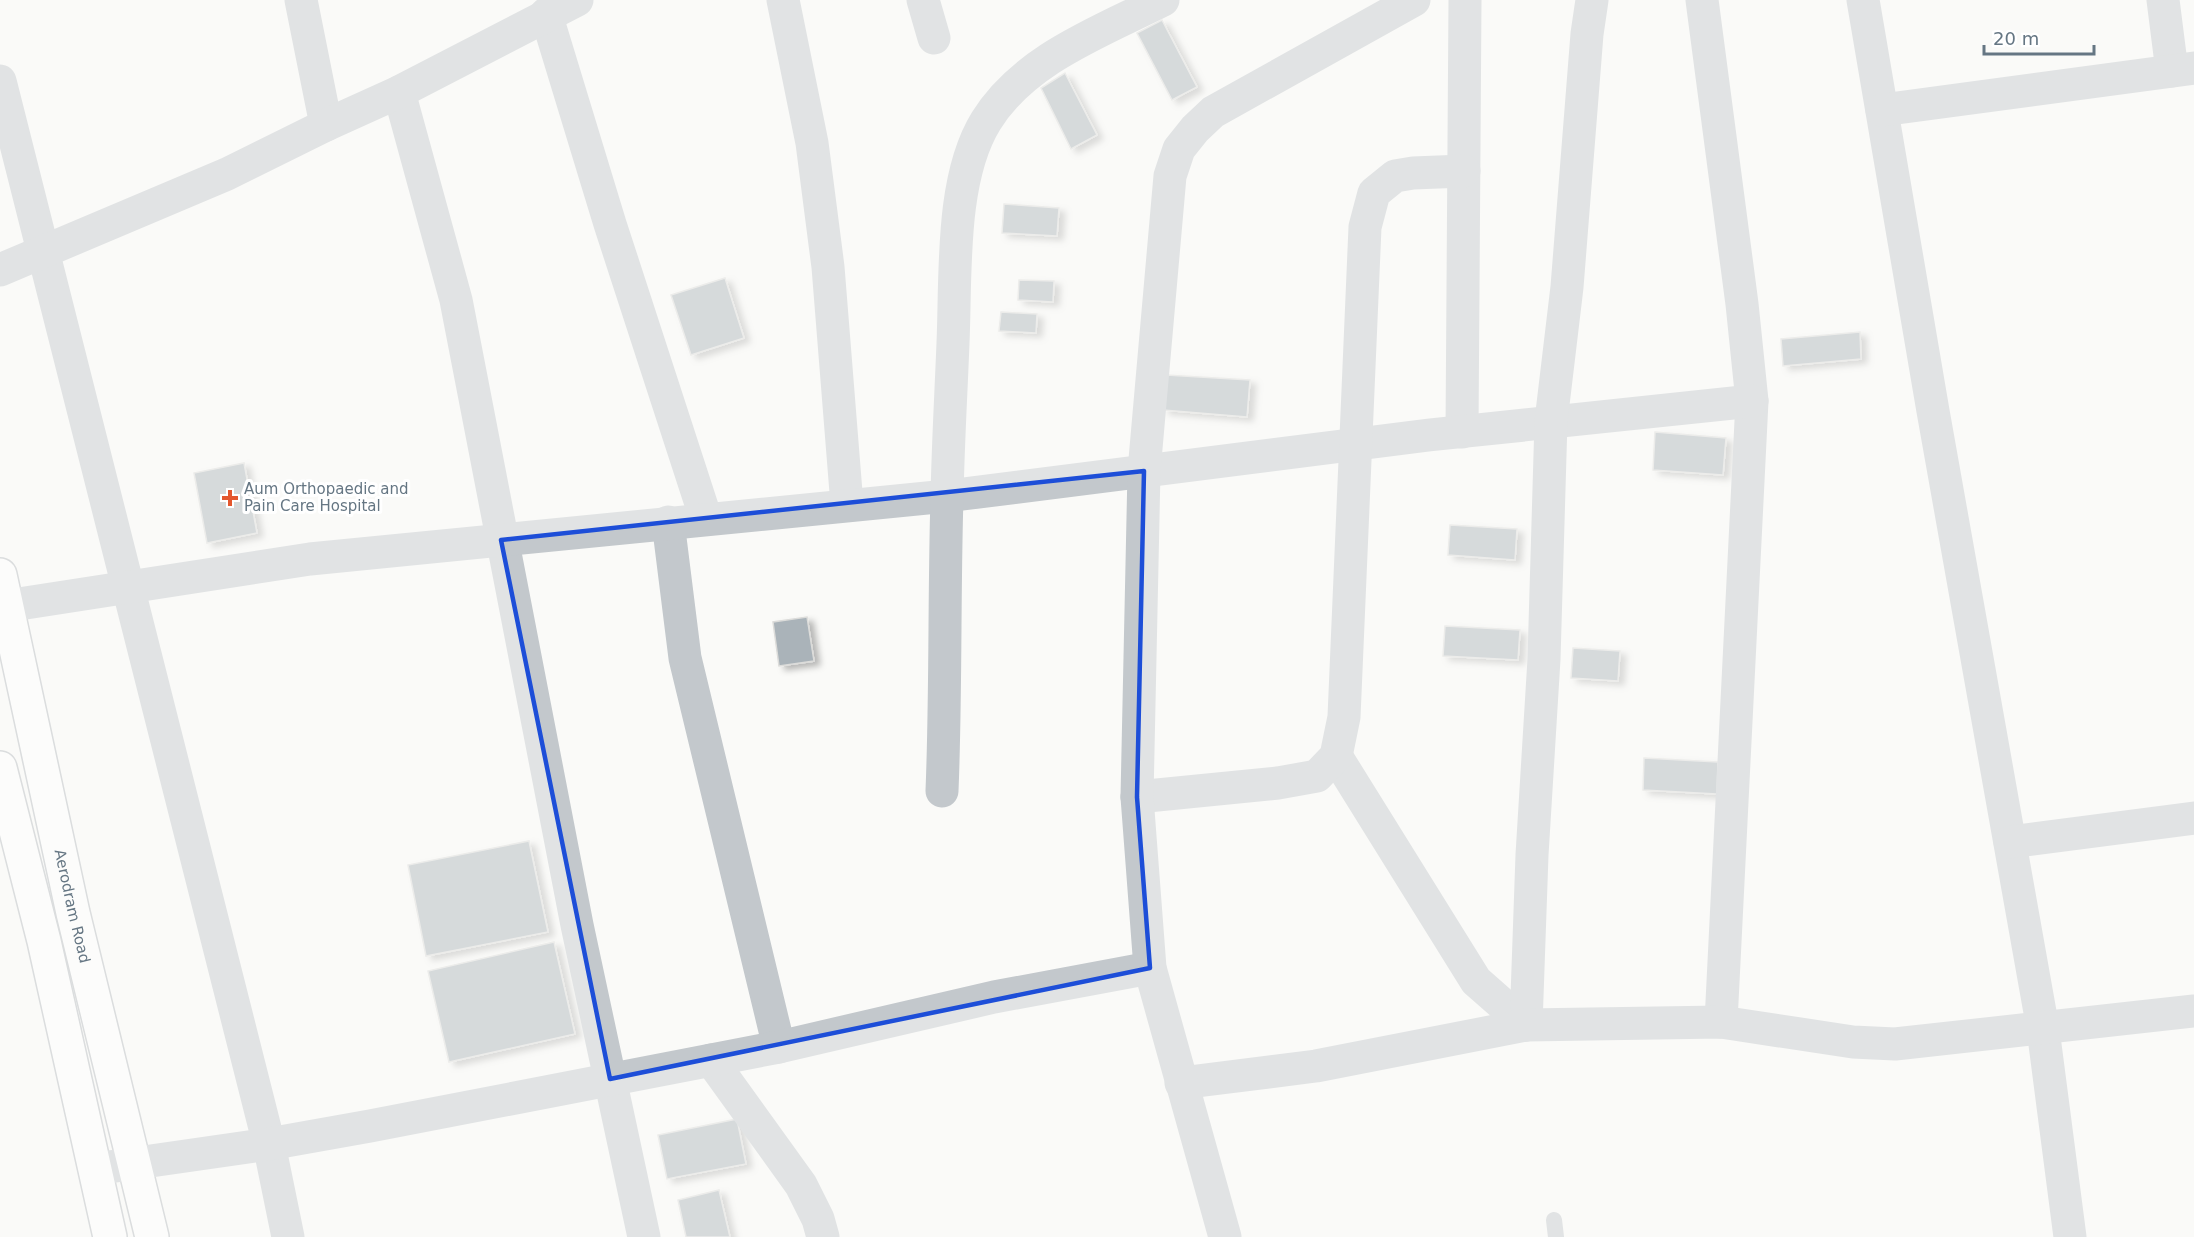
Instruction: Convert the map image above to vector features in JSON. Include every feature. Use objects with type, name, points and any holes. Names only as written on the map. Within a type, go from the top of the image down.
[{"type":"main road","name":"Aerodram Road","points":[[2,596],[73,913],[152,1237]]},
{"type":"main road","points":[[0,768],[44,941],[110,1237]]},
{"type":"street","points":[[301,0],[326,125]]},
{"type":"street","points":[[0,270],[227,174],[399,92],[577,0]]},
{"type":"street","points":[[783,0],[812,142],[828,267],[847,505]]},
{"type":"street","points":[[923,0],[933,38]]},
{"type":"street","points":[[942,791],[945,727],[946,496],[956,284],[956,235],[968,164],[986,122],[1006,95],[1034,70],[1063,51],[1163,0]]},
{"type":"street","points":[[1225,1237],[1180,1083],[1150,968],[1137,798],[1144,471],[1170,176],[1179,149],[1213,112],[1414,0]]},
{"type":"street","points":[[1462,432],[1465,0]]},
{"type":"street","points":[[1526,1025],[1532,855],[1544,659],[1551,421],[1567,287],[1587,34],[1592,0]]},
{"type":"street","points":[[1702,0],[1742,304],[1752,401],[1721,1022]]},
{"type":"street","points":[[1863,0],[1933,411],[2043,1029],[2070,1237]]},
{"type":"street","points":[[1882,110],[2183,70],[2163,0]]},
{"type":"street","points":[[546,14],[610,224],[706,519]]},
{"type":"street","points":[[0,81],[269,1144],[288,1237]]},
{"type":"street","points":[[399,92],[456,300],[577,925],[644,1237]]},
{"type":"street","points":[[1137,798],[1278,783],[1317,776],[1336,756],[1344,717],[1365,226],[1374,194],[1395,176],[1464,171]]},
{"type":"street","points":[[2,596],[128,587],[310,559],[946,496],[1551,421],[1752,401]]},
{"type":"street","points":[[668,522],[685,658],[779,1047]]},
{"type":"street","points":[[1336,756],[1476,981],[1526,1025]]},
{"type":"street","points":[[2010,842],[2194,818]]},
{"type":"street","points":[[94,1169],[269,1144],[370,1126],[779,1047],[994,997],[1150,968]]},
{"type":"street","points":[[1180,1083],[1316,1066],[1526,1025],[1721,1022],[1853,1042],[1895,1044],[2194,1011]]},
{"type":"street","points":[[711,1060],[801,1185],[818,1220],[823,1237]]},
{"type":"lane","points":[[1554,1220],[1556,1237]]},
{"type":"highlighted area","points":[[1144,471],[1137,797],[1150,968],[610,1079],[501,540]]},
{"type":"building","points":[[1162,20],[1197,87],[1172,100],[1137,33]]},
{"type":"building","points":[[1065,73],[1097,135],[1071,149],[1041,88]]},
{"type":"building","points":[[1004,204],[1059,208],[1057,236],[1002,233]]},
{"type":"building","points":[[725,278],[744,338],[691,355],[671,295]]},
{"type":"building","points":[[1019,280],[1054,281],[1053,302],[1018,300]]},
{"type":"building","points":[[1001,312],[1037,314],[1036,333],[999,331]]},
{"type":"building","points":[[1860,332],[1861,359],[1783,366],[1781,339]]},
{"type":"building","points":[[1166,375],[1250,380],[1247,417],[1163,410]]},
{"type":"building","points":[[1655,432],[1726,438],[1723,475],[1653,470]]},
{"type":"building","points":[[244,463],[257,533],[207,543],[194,473]]},
{"type":"building","points":[[1450,525],[1517,529],[1515,560],[1448,555]]},
{"type":"building","points":[[807,617],[814,661],[779,666],[773,622]]},
{"type":"building","points":[[1445,626],[1520,630],[1518,660],[1443,656]]},
{"type":"building","points":[[1573,648],[1620,651],[1618,681],[1571,678]]},
{"type":"building","points":[[1644,758],[1718,762],[1717,794],[1643,790]]},
{"type":"building","points":[[529,841],[548,932],[426,956],[408,865]]},
{"type":"building","points":[[554,942],[575,1034],[449,1062],[428,971]]},
{"type":"building","points":[[737,1119],[746,1164],[667,1179],[658,1135]]},
{"type":"building","points":[[719,1190],[730,1237],[686,1237],[678,1200]]},
{"type":"place","name":"Aum Orthopaedic and Pain Care Hospital","points":[[230,498]]}]
